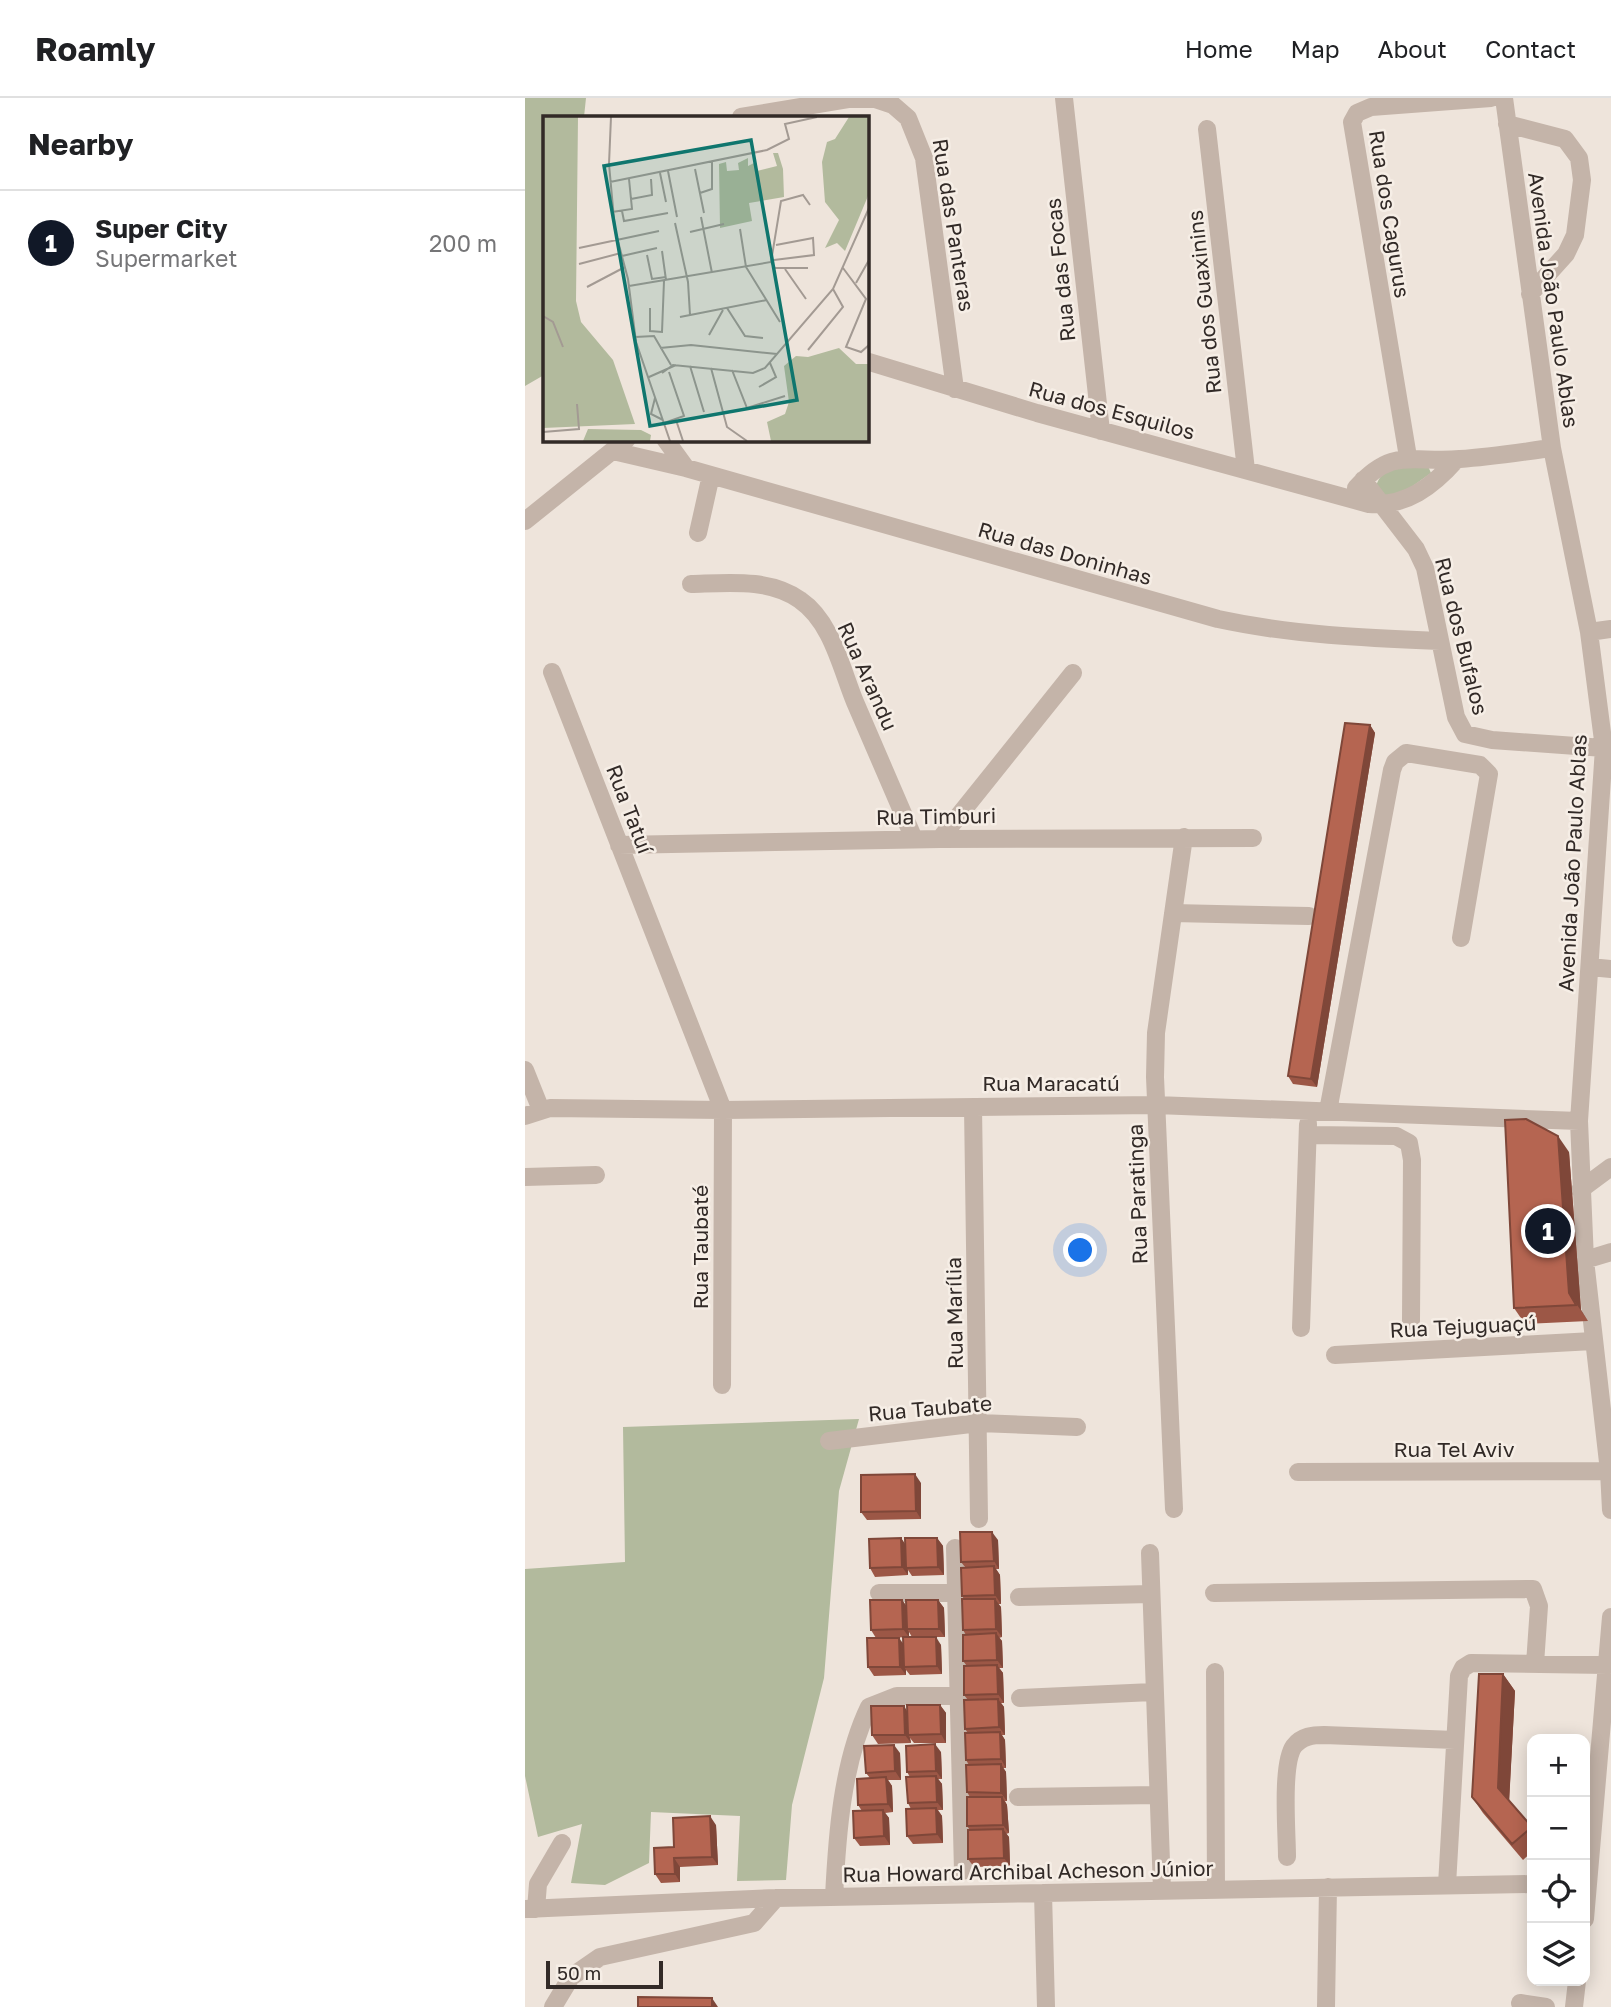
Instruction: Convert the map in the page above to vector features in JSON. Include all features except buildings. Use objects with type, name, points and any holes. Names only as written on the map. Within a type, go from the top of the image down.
[{"type":"street","name":"Rua dos Cagurus","points":[[1408,457],[1352,130],[1354,117],[1363,110],[1415,101],[1491,98]]},
{"type":"street","name":"Avenida João Paulo Ablas","points":[[1504,98],[1552,448],[1589,632],[1604,748],[1606,820],[1590,967],[1579,1121],[1585,1260],[1593,1341],[1604,1366],[1611,1510]]},
{"type":"street","name":"Rua das Panteras","points":[[747,116],[848,99],[875,99],[893,106],[908,118],[924,158],[955,389]]},
{"type":"street","name":"Rua das Focas","points":[[1064,101],[1101,431]]},
{"type":"street","points":[[1507,124],[1566,139],[1579,159],[1582,180],[1579,216],[1566,254],[1530,294]]},
{"type":"street","name":"Rua dos Guaxinins","points":[[1207,129],[1246,470]]},
{"type":"street","name":"Rua dos Esquilos","points":[[868,362],[1101,431],[1380,505],[1406,500],[1428,487],[1456,460]]},
{"type":"street","points":[[666,441],[686,468]]},
{"type":"street","points":[[525,521],[620,445]]},
{"type":"street","name":"Rua das Doninhas","points":[[620,445],[686,468],[1218,619],[1266,629],[1332,637],[1440,641]]},
{"type":"street","points":[[1347,497],[1363,480],[1383,466],[1408,457],[1456,460],[1552,448]]},
{"type":"street","points":[[698,533],[711,475]]},
{"type":"street","name":"Rua dos Bufalos","points":[[1363,480],[1416,549],[1425,568],[1456,718],[1465,734],[1492,740],[1604,748]]},
{"type":"street","name":"Rua Arandu","points":[[691,584],[748,583],[781,590],[801,600],[818,618],[837,651],[914,839]]},
{"type":"street","points":[[1589,632],[1611,629]]},
{"type":"street","name":"Rua Tatuí","points":[[552,672],[723,1110]]},
{"type":"street","points":[[940,839],[1073,673]]},
{"type":"street","points":[[1328,1111],[1392,770],[1395,762],[1406,753],[1480,765],[1489,774],[1461,938]]},
{"type":"street","name":"Rua Timburi","points":[[619,845],[1184,836],[1254,838]]},
{"type":"street","name":"Rua Paratinga","points":[[1174,1509],[1156,1105],[1156,1033],[1184,836]]},
{"type":"street","points":[[1173,913],[1309,916]]},
{"type":"street","points":[[1590,967],[1611,969]]},
{"type":"street","points":[[525,1070],[533,1113]]},
{"type":"street","name":"Rua Maracatú","points":[[533,1113],[1156,1105],[1579,1121]]},
{"type":"street","name":"Rua Marília","points":[[973,1107],[979,1519]]},
{"type":"street","name":"Rua Taubaté","points":[[722,1385],[723,1110]]},
{"type":"street","points":[[1301,1328],[1309,1110]]},
{"type":"street","points":[[1308,1135],[1396,1136],[1409,1143],[1412,1160],[1411,1321]]},
{"type":"street","points":[[1580,1190],[1611,1167]]},
{"type":"street","points":[[525,1177],[596,1175]]},
{"type":"street","points":[[1585,1260],[1611,1252]]},
{"type":"street","name":"Rua Tejuguaçú","points":[[1335,1355],[1593,1341]]},
{"type":"street","name":"Rua Taubate","points":[[829,1441],[979,1423],[1077,1427]]},
{"type":"street","name":"Rua Tel Aviv","points":[[1298,1472],[1610,1471]]},
{"type":"street","points":[[955,1548],[963,1871]]},
{"type":"street","points":[[1150,1553],[1162,1891]]},
{"type":"street","points":[[1214,1593],[1527,1588],[1537,1593],[1539,1606],[1535,1664]]},
{"type":"street","points":[[879,1593],[955,1593]]},
{"type":"street","points":[[1019,1597],[1151,1594]]},
{"type":"street","points":[[1590,1837],[1605,1768],[1600,1736],[1611,1617]]},
{"type":"street","points":[[1447,1885],[1459,1676],[1463,1668],[1471,1663],[1607,1665]]},
{"type":"street","points":[[1215,1672],[1216,1889]]},
{"type":"street","points":[[1020,1698],[1153,1692]]},
{"type":"street","points":[[834,1897],[840,1814],[861,1724],[869,1707],[897,1696],[959,1696]]},
{"type":"street","points":[[1287,1857],[1289,1764],[1295,1745],[1304,1738],[1325,1735],[1455,1740]]},
{"type":"street","points":[[1018,1797],[1158,1795]]},
{"type":"street","points":[[530,1909],[538,1884],[562,1843]]},
{"type":"street","name":"Rua Howard Archibal Acheson Júnior","points":[[530,1909],[776,1898],[1527,1884]]},
{"type":"street","points":[[1326,2007],[1328,1887]]},
{"type":"street","points":[[1042,1893],[1046,2007]]},
{"type":"street","points":[[553,2007],[571,1977],[600,1957],[754,1923],[776,1898]]},
{"type":"street","points":[[1574,2007],[1576,1986]]},
{"type":"street","points":[[1520,2003],[1546,2007]]},
{"type":"green space","points":[[525,98],[586,98],[584,116],[543,116],[543,376],[525,386]]},
{"type":"green space","points":[[1427,464],[1431,473],[1410,488],[1386,497],[1376,487],[1379,479],[1389,470]]},
{"type":"green space","points":[[859,1419],[839,1491],[824,1678],[792,1805],[786,1880],[737,1881],[740,1816],[651,1812],[649,1863],[605,1885],[571,1883],[582,1824],[538,1837],[525,1776],[525,1569],[625,1562],[623,1427]]},
{"type":"place","name":"Super City","points":[[1548,1231]]}]
